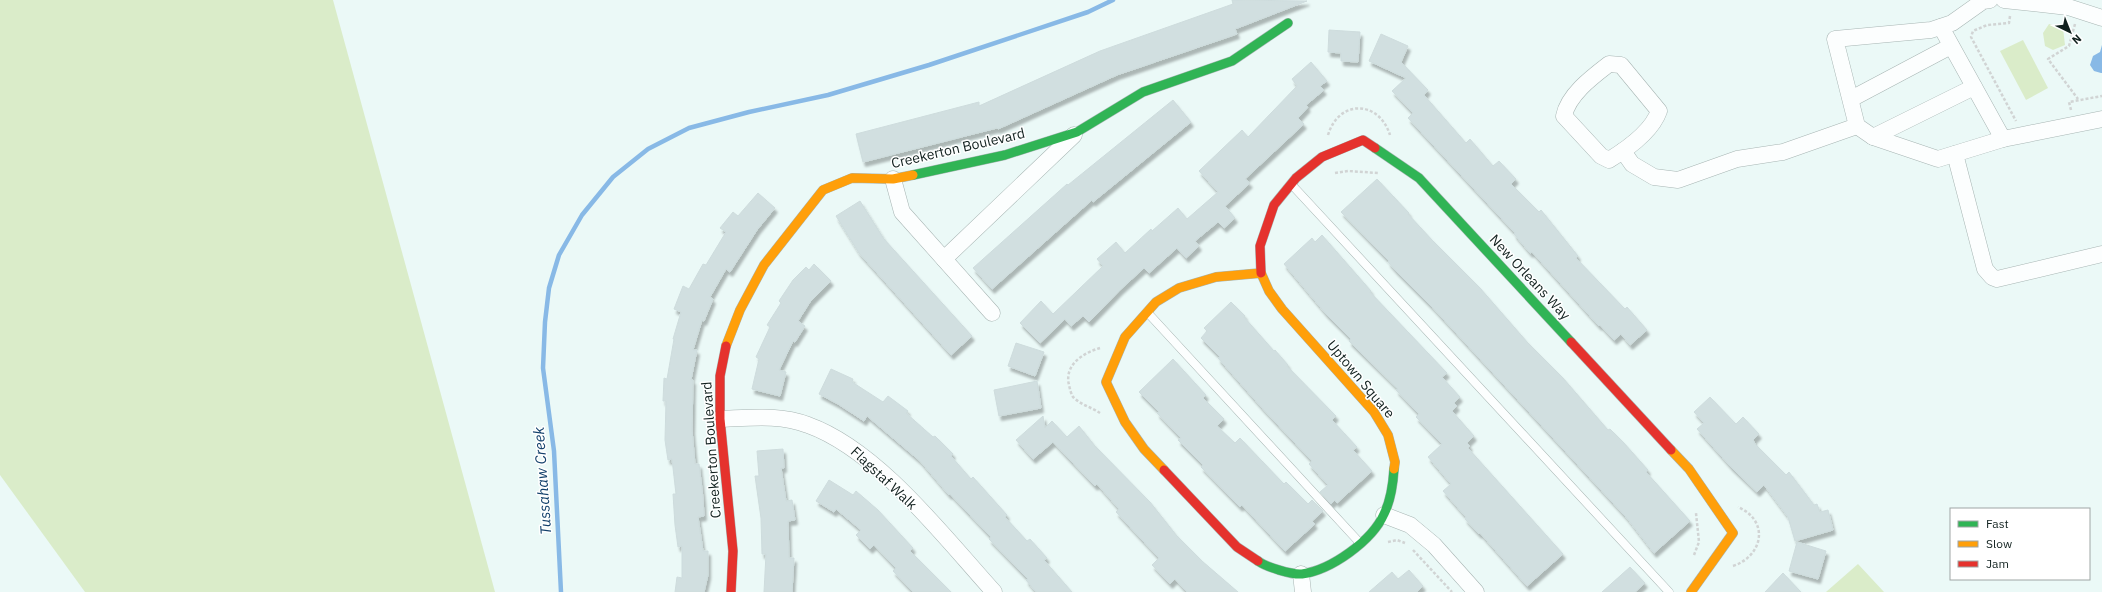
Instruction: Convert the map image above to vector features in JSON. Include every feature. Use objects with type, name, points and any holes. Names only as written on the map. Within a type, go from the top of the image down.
[{"type":"street","points":[[1981,1],[1952,23],[1931,30],[1836,39],[1857,126],[1873,137],[1938,159],[2003,140],[2102,119]]},
{"type":"street","points":[[2008,6],[2068,7],[2102,18]]},
{"type":"street","name":"Creekerton Boulevard","points":[[731,592],[733,551],[720,419],[720,376],[728,342],[740,310],[764,265],[823,190],[852,178],[893,179],[1005,155],[1077,132],[1143,92],[1232,61],[1288,23]]},
{"type":"street","points":[[1941,27],[2003,140]]},
{"type":"street","points":[[1850,98],[1952,46]]},
{"type":"street","points":[[1609,64],[1621,65],[1659,111],[1656,121],[1623,151],[1610,160],[1601,156],[1564,116],[1566,105],[1597,73],[1609,64]]},
{"type":"street","points":[[1873,137],[1974,87]]},
{"type":"street","points":[[1623,151],[1632,164],[1654,177],[1678,180],[1737,159],[1782,152],[1857,126]]},
{"type":"street","points":[[944,259],[1077,132]]},
{"type":"street","name":"New Orleans Way","points":[[1261,273],[1260,246],[1274,205],[1296,178],[1322,157],[1363,140],[1419,178],[1689,468],[1732,533],[1698,584],[1690,592]]},
{"type":"street","points":[[1955,154],[1985,269],[1992,277],[1997,279],[2102,254]]},
{"type":"street","points":[[893,179],[902,212],[992,313]]},
{"type":"street","points":[[1261,273],[1216,277],[1179,288],[1156,302],[1125,336],[1106,382],[1125,422],[1144,449],[1237,547],[1266,566],[1301,574],[1303,592]]},
{"type":"street","name":"Uptown Square","points":[[1261,273],[1269,291],[1282,309],[1374,412],[1388,435],[1395,462],[1392,491],[1384,515],[1374,531],[1333,563],[1301,574]]},
{"type":"street","name":"Flagstaf Walk","points":[[720,419],[773,418],[807,424],[831,434],[854,448],[902,492],[994,592]]},
{"type":"street","points":[[1384,515],[1410,525],[1434,545],[1476,592]]},
{"type":"lane","points":[[1291,184],[1669,592]]},
{"type":"lane","points":[[1147,312],[1360,543]]},
{"type":"path","points":[[2008,6],[2009,23],[1987,25],[1973,31],[1971,36],[2019,128]]},
{"type":"path","points":[[2068,22],[2075,23],[2069,46],[2048,59],[2078,99]]},
{"type":"path","points":[[2070,114],[2069,102],[2078,99],[2102,96]]},
{"type":"path","points":[[1326,141],[1330,128],[1338,116],[1347,110],[1360,108],[1373,111],[1386,124],[1391,138]]},
{"type":"path","points":[[1102,415],[1084,406],[1072,396],[1068,381],[1069,373],[1076,360],[1088,352],[1104,348]]},
{"type":"path","points":[[1385,543],[1397,540],[1410,546],[1452,592]]},
{"type":"green space","points":[[0,0],[333,0],[495,592],[85,592],[0,475]]},
{"type":"green space","points":[[2049,24],[2063,28],[2065,45],[2053,50],[2045,46],[2043,33]]},
{"type":"green space","points":[[2023,40],[2048,88],[2026,100],[2000,51]]},
{"type":"green space","points":[[1858,564],[1884,592],[1826,592]]},
{"type":"water","points":[[2102,45],[2101,73],[2094,71],[2090,65],[2093,56],[2100,52]]},
{"type":"building","points":[[1232,0],[1307,1],[1235,29],[1237,34],[1117,75],[998,129],[997,128],[863,162],[856,134],[979,102],[979,106],[1100,51],[1233,4]]},
{"type":"building","points":[[1329,30],[1360,32],[1358,62],[1341,61],[1341,53],[1328,52]]},
{"type":"building","points":[[1381,34],[1408,46],[1401,62],[1428,90],[1424,95],[1466,143],[1470,139],[1493,166],[1499,161],[1516,179],[1511,184],[1539,212],[1541,210],[1578,256],[1576,258],[1625,309],[1627,307],[1647,330],[1630,345],[1621,334],[1614,340],[1600,325],[1599,326],[1532,252],[1530,253],[1514,234],[1515,233],[1408,118],[1413,113],[1392,91],[1406,78],[1369,61]]},
{"type":"building","points":[[1311,62],[1327,81],[1320,86],[1324,90],[1306,105],[1308,107],[1298,118],[1304,124],[1245,179],[1250,183],[1225,206],[1235,218],[1224,228],[1218,222],[1195,241],[1199,246],[1186,258],[1177,248],[1149,273],[1144,268],[1089,322],[1083,316],[1071,326],[1065,319],[1040,343],[1020,323],[1041,301],[1053,314],[1103,266],[1097,259],[1116,242],[1125,253],[1151,229],[1152,231],[1178,208],[1187,219],[1218,192],[1199,171],[1242,130],[1248,137],[1297,86],[1292,79]]},
{"type":"building","points":[[1173,100],[1191,122],[1093,202],[1092,200],[992,289],[973,268],[1067,184],[1068,185]]},
{"type":"building","points":[[1377,179],[1433,241],[1480,288],[1528,343],[1563,378],[1608,430],[1610,429],[1624,443],[1648,470],[1646,472],[1690,521],[1654,553],[1626,517],[1433,308],[1341,212]]},
{"type":"building","points":[[758,193],[775,208],[757,230],[730,272],[726,269],[710,297],[713,299],[704,321],[702,320],[693,350],[697,350],[691,380],[693,380],[692,430],[695,464],[699,464],[703,498],[704,516],[698,517],[703,551],[708,551],[708,575],[704,592],[675,592],[677,577],[682,578],[682,546],[678,547],[675,525],[673,494],[676,494],[672,459],[668,460],[665,440],[666,401],[663,401],[664,378],[667,379],[673,339],[681,312],[674,309],[683,286],[689,289],[703,264],[706,265],[726,232],[720,228],[733,212],[738,216]]},
{"type":"building","points":[[860,201],[884,239],[972,336],[951,355],[859,253],[836,216]]},
{"type":"building","points":[[1322,235],[1371,291],[1370,292],[1447,373],[1442,377],[1460,397],[1454,403],[1457,406],[1452,411],[1474,436],[1467,443],[1470,446],[1468,448],[1563,554],[1527,586],[1480,533],[1479,534],[1465,519],[1466,517],[1443,491],[1451,484],[1428,457],[1442,444],[1416,417],[1419,414],[1396,390],[1398,389],[1349,341],[1351,339],[1326,314],[1284,264],[1312,238],[1315,242]]},
{"type":"building","points":[[814,264],[831,281],[810,302],[798,321],[805,326],[795,342],[793,341],[779,370],[786,372],[780,396],[752,389],[759,359],[756,357],[770,327],[767,325],[781,303],[779,301],[793,280],[806,267],[809,270]]},
{"type":"building","points":[[1231,302],[1245,316],[1244,317],[1274,351],[1275,350],[1288,365],[1287,366],[1336,416],[1332,420],[1357,447],[1353,450],[1372,471],[1337,503],[1335,500],[1331,504],[1320,492],[1328,485],[1309,464],[1312,461],[1263,409],[1218,358],[1220,357],[1201,338],[1207,331],[1204,328]]},
{"type":"building","points":[[1016,343],[1044,352],[1035,376],[1008,366]]},
{"type":"building","points":[[1173,359],[1206,395],[1203,398],[1224,419],[1217,426],[1235,443],[1240,438],[1284,484],[1286,482],[1308,504],[1312,500],[1323,511],[1312,521],[1315,524],[1285,551],[1242,505],[1240,507],[1201,467],[1203,465],[1178,440],[1181,438],[1157,413],[1159,412],[1139,392]]},
{"type":"building","points":[[831,369],[853,379],[852,382],[883,402],[888,396],[908,411],[906,413],[933,437],[935,436],[953,454],[951,456],[971,479],[973,477],[1007,515],[1005,517],[1027,541],[1030,539],[1047,558],[1044,560],[1072,592],[1036,592],[1026,580],[1028,579],[989,539],[991,537],[950,494],[949,495],[920,461],[867,416],[864,421],[838,404],[819,394]]},
{"type":"building","points":[[1037,381],[1041,408],[999,416],[994,390]]},
{"type":"building","points":[[1710,397],[1736,424],[1743,417],[1759,434],[1753,440],[1755,444],[1786,475],[1789,472],[1814,505],[1817,504],[1820,512],[1828,510],[1833,530],[1795,541],[1788,517],[1764,485],[1757,492],[1731,467],[1697,429],[1704,423],[1694,412]]},
{"type":"building","points":[[1043,416],[1045,428],[1052,421],[1067,437],[1079,426],[1095,446],[1150,502],[1177,536],[1202,561],[1238,592],[1187,592],[1175,579],[1170,584],[1152,565],[1159,558],[1116,512],[1119,509],[1097,484],[1095,486],[1053,442],[1033,459],[1016,440]]},
{"type":"building","points":[[783,449],[784,468],[781,468],[786,501],[792,500],[795,520],[788,521],[789,558],[794,558],[792,592],[764,592],[766,554],[762,554],[761,518],[755,476],[759,476],[757,451]]},
{"type":"building","points":[[829,480],[853,495],[856,491],[878,510],[913,548],[910,551],[951,592],[913,592],[893,571],[896,568],[874,545],[870,549],[856,535],[861,530],[836,509],[834,512],[816,501]]},
{"type":"building","points":[[1797,542],[1826,551],[1818,579],[1789,571]]},
{"type":"building","points":[[1630,567],[1645,583],[1635,592],[1602,592]]},
{"type":"building","points":[[1409,570],[1423,586],[1417,592],[1369,592],[1392,572],[1398,579]]},
{"type":"building","points":[[1783,573],[1801,592],[1765,592]]},
{"type":"waterway","name":"Tussahaw Creek","points":[[561,592],[554,451],[543,368],[545,322],[549,288],[559,255],[582,215],[613,177],[648,149],[689,128],[749,112],[828,95],[929,65],[1088,12],[1113,0]]},
{"type":"traffic: fast","points":[[913,175],[1005,155],[1077,132],[1143,92],[1232,61],[1288,23]]},
{"type":"traffic: fast","points":[[1375,148],[1419,178],[1571,342]]},
{"type":"traffic: fast","points":[[1258,561],[1279,570],[1302,574],[1325,567],[1349,553],[1370,534],[1384,514],[1391,492],[1394,469]]},
{"type":"traffic: slow","points":[[726,346],[740,310],[764,265],[823,190],[852,178],[893,179],[913,175]]},
{"type":"traffic: slow","points":[[1261,273],[1269,291],[1282,309],[1374,412],[1388,435],[1395,462],[1394,469]]},
{"type":"traffic: slow","points":[[1164,470],[1144,449],[1125,422],[1106,382],[1125,337],[1156,302],[1179,288],[1216,277],[1261,273]]},
{"type":"traffic: slow","points":[[1671,450],[1689,469],[1733,533],[1691,592]]},
{"type":"traffic: jam","points":[[1261,273],[1260,246],[1274,205],[1296,178],[1322,157],[1363,140],[1375,148]]},
{"type":"traffic: jam","points":[[1571,342],[1671,450]]},
{"type":"traffic: jam","points":[[726,346],[720,376],[720,419],[733,551],[731,592]]},
{"type":"traffic: jam","points":[[1164,470],[1237,547],[1258,561]]}]
